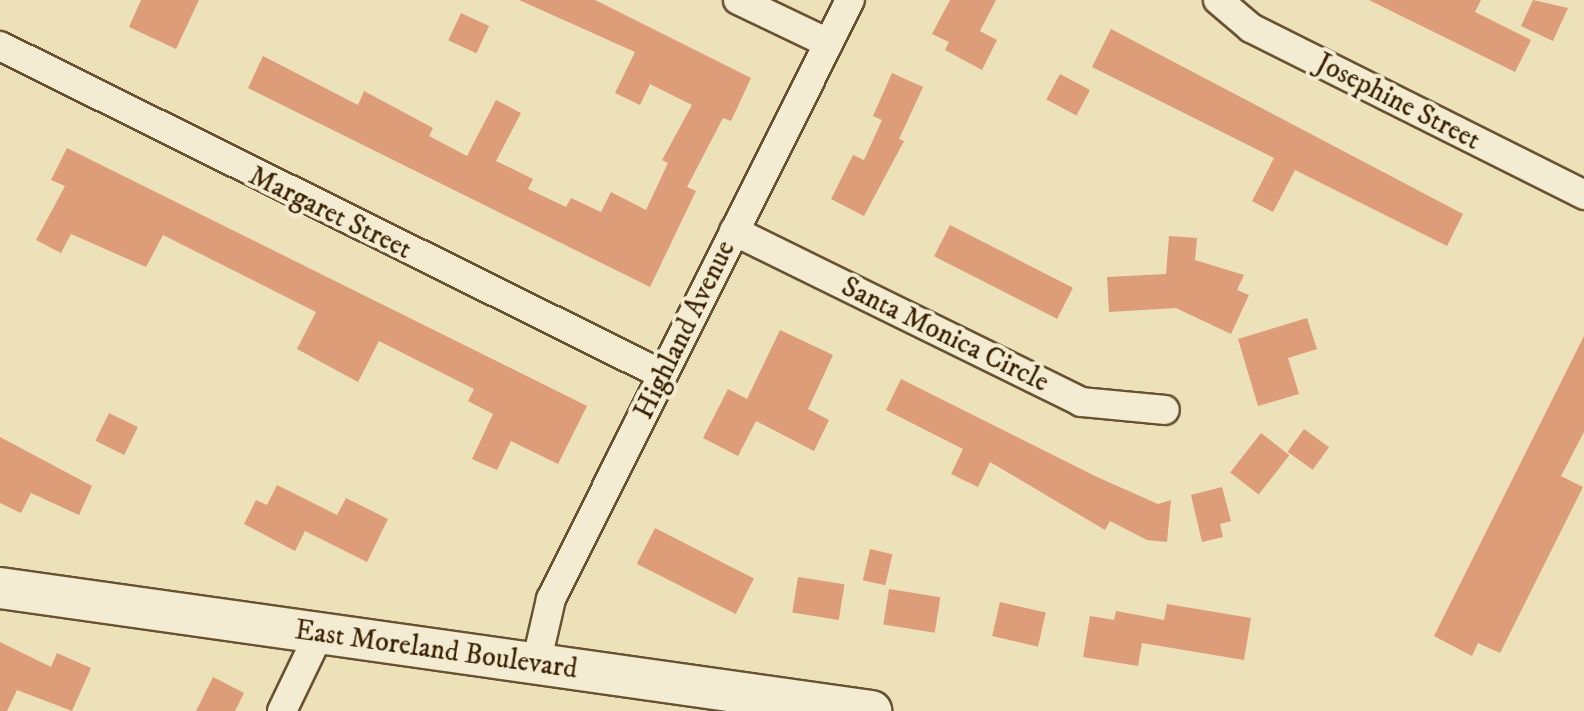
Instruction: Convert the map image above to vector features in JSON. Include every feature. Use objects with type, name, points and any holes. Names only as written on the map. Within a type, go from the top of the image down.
[{"type":"main road","name":"East Moreland Boulevard","points":[[0,588],[871,711]]},
{"type":"street","points":[[738,0],[828,43]]},
{"type":"street","name":"Highland Avenue","points":[[536,664],[551,599],[850,0]]},
{"type":"street","name":"Josephine Street","points":[[1218,0],[1251,28],[1584,195]]},
{"type":"street","name":"Margaret Street","points":[[0,46],[663,375]]},
{"type":"street","name":"Santa Monica Circle","points":[[734,231],[1081,402],[1165,410]]},
{"type":"street","points":[[282,711],[319,634]]},
{"type":"building","points":[[141,0],[199,0],[176,49],[129,27]]},
{"type":"building","points":[[519,0],[595,0],[751,78],[731,121],[723,118],[687,187],[696,191],[650,287],[248,88],[263,56],[358,105],[364,91],[433,128],[429,136],[467,156],[496,100],[521,113],[496,161],[533,179],[528,189],[566,207],[571,198],[601,212],[611,192],[646,210],[668,163],[662,160],[692,105],[650,84],[640,105],[615,93],[635,52]]},
{"type":"building","points":[[950,0],[996,0],[980,31],[997,40],[982,70],[945,50],[949,42],[932,34]]},
{"type":"building","points":[[1369,0],[1481,0],[1475,12],[1531,40],[1515,72]]},
{"type":"building","points":[[1533,0],[1568,8],[1553,41],[1521,26]]},
{"type":"building","points":[[461,13],[489,26],[476,53],[448,40]]},
{"type":"building","points":[[1111,29],[1463,214],[1447,246],[1295,170],[1273,212],[1252,201],[1274,158],[1092,67]]},
{"type":"building","points":[[892,73],[923,87],[899,139],[904,141],[864,216],[831,199],[853,155],[864,160],[882,120],[873,116]]},
{"type":"building","points":[[1060,74],[1090,90],[1076,116],[1046,100]]},
{"type":"building","points":[[67,148],[587,406],[558,464],[511,441],[497,470],[472,459],[493,414],[468,401],[474,389],[379,341],[358,382],[297,349],[316,312],[163,235],[146,267],[71,234],[61,253],[36,240],[65,186],[51,180]]},
{"type":"building","points":[[950,225],[1073,288],[1057,319],[934,256]]},
{"type":"building","points":[[1169,236],[1197,238],[1195,260],[1244,275],[1237,290],[1249,295],[1231,334],[1176,308],[1109,312],[1107,277],[1166,274]]},
{"type":"building","points":[[1307,318],[1317,349],[1288,358],[1299,394],[1258,406],[1238,339]]},
{"type":"building","points":[[780,330],[833,355],[808,409],[829,420],[814,451],[756,421],[738,456],[703,438],[728,389],[747,399]]},
{"type":"building","points":[[1584,336],[1584,432],[1561,476],[1583,487],[1500,653],[1478,643],[1472,656],[1434,636]]},
{"type":"building","points":[[901,379],[1097,477],[1158,504],[1171,500],[1167,542],[1147,540],[1110,521],[1105,530],[990,462],[978,487],[951,474],[963,449],[886,410]]},
{"type":"building","points":[[109,413],[138,427],[124,455],[95,441]]},
{"type":"building","points":[[1304,429],[1329,447],[1313,470],[1288,452]]},
{"type":"building","points":[[1261,433],[1289,455],[1259,495],[1230,472]]},
{"type":"building","points":[[0,437],[92,486],[79,515],[31,493],[21,513],[0,503]]},
{"type":"building","points":[[277,485],[337,515],[346,498],[388,519],[367,562],[305,531],[295,551],[244,524],[256,500],[267,505]]},
{"type":"building","points":[[1222,487],[1231,521],[1220,524],[1223,537],[1202,542],[1191,495]]},
{"type":"building","points":[[655,528],[754,578],[736,614],[637,564]]},
{"type":"building","points":[[870,549],[892,554],[885,585],[863,580]]},
{"type":"building","points":[[798,577],[844,584],[839,620],[792,613]]},
{"type":"building","points":[[889,589],[940,597],[935,633],[883,625]]},
{"type":"building","points":[[1000,602],[1046,613],[1038,647],[992,636]]},
{"type":"building","points":[[1167,604],[1251,618],[1244,660],[1142,643],[1138,666],[1083,657],[1090,616],[1114,620],[1116,611],[1164,620]]},
{"type":"building","points":[[0,642],[51,667],[57,653],[91,668],[72,711],[17,690],[7,711],[0,711]]},
{"type":"building","points":[[213,677],[244,693],[235,711],[196,711]]}]
